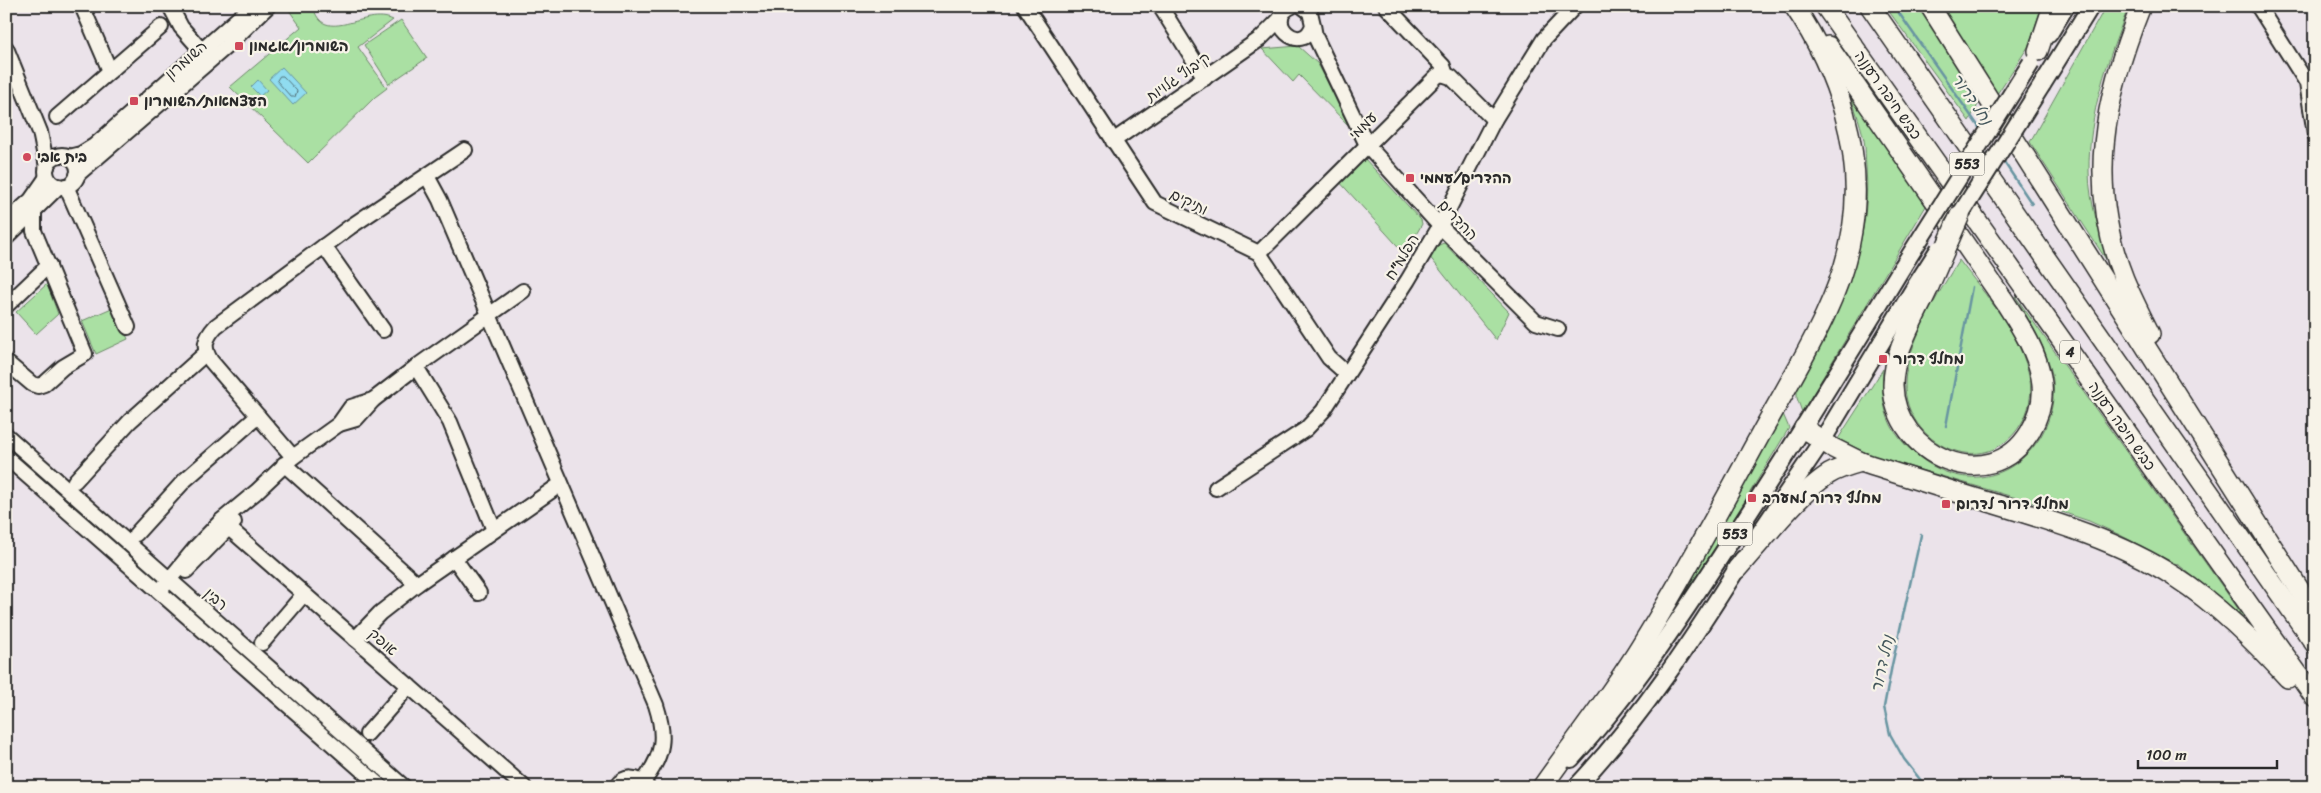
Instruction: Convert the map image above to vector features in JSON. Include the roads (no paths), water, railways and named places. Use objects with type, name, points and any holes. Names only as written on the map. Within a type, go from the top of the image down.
[{"type":"highway","points":[[1542,787],[1614,686],[1667,604],[1804,356],[1834,293],[1846,261],[1852,231],[1855,199],[1854,166],[1849,132],[1828,65],[1809,29],[1794,6]]},
{"type":"highway","points":[[1799,6],[2000,294],[2031,344],[2041,378],[2043,396],[2034,425],[2016,449],[2006,457],[1988,465],[1973,467],[1940,457],[1926,449],[1912,436],[1901,420],[1895,404],[1893,386],[1894,371],[1922,287],[1960,215]]},
{"type":"highway","name":"כביש חיפה רעננה","points":[[1825,6],[2315,698]]},
{"type":"highway","name":"4","points":[[1870,6],[2315,644]]},
{"type":"highway","points":[[1930,6],[2315,614]]},
{"type":"highway","points":[[2035,57],[2053,6]]},
{"type":"highway","points":[[2141,6],[2124,47],[2108,110],[2102,171],[2103,194],[2113,243],[2124,278],[2194,422]]},
{"type":"highway","points":[[1804,428],[1822,441],[1861,462],[2084,532],[2145,560],[2174,576],[2198,593],[2242,631],[2271,660],[2315,711]]},
{"type":"highway","points":[[1737,569],[1806,493],[1821,480],[1837,470],[1861,462]]},
{"type":"main road","name":"553","points":[[1546,787],[1606,720],[1663,645],[1804,428],[2066,6]]},
{"type":"main road","name":"553","points":[[1960,215],[2091,6]]},
{"type":"main road","name":"553","points":[[1576,787],[1665,678],[1922,287]]},
{"type":"street","points":[[82,6],[110,71]]},
{"type":"street","points":[[170,6],[182,27],[206,56]]},
{"type":"street","name":"השומרון","points":[[77,175],[206,56],[252,6]]},
{"type":"street","name":"השומרון","points":[[65,156],[81,154],[94,146],[268,6]]},
{"type":"street","name":"ותיקים","points":[[1025,6],[1155,203],[1258,252]]},
{"type":"street","points":[[1160,6],[1205,78]]},
{"type":"street","name":"ההדרים","points":[[1302,6],[1312,16],[1315,36],[1367,145],[1440,226],[1536,322],[1558,329]]},
{"type":"street","points":[[1386,6],[1443,66],[1446,75],[1494,120]]},
{"type":"street","name":"הפלמ\"ח","points":[[1216,488],[1306,428],[1323,411],[1408,280],[1440,226],[1494,120],[1544,39],[1575,6]]},
{"type":"street","points":[[2258,6],[2307,84],[2315,134]]},
{"type":"street","points":[[1286,10],[1282,28],[1292,37],[1308,33],[1313,25]]},
{"type":"street","name":"קיבוץ גלויות","points":[[1113,141],[1260,39],[1286,10]]},
{"type":"street","points":[[57,117],[160,28]]},
{"type":"street","name":"קיבוץ גלויות","points":[[1260,39],[1292,37]]},
{"type":"street","name":"ההדרים","points":[[1292,37],[1311,46],[1327,62]]},
{"type":"street","points":[[6,48],[40,132],[47,172],[53,184],[63,186]]},
{"type":"street","name":"עממי","points":[[1258,252],[1437,76],[1446,75]]},
{"type":"street","points":[[7,237],[63,186],[73,182],[77,175],[76,165],[50,146],[40,132]]},
{"type":"street","points":[[417,584],[288,461],[258,416],[206,353],[204,344],[208,335],[216,326],[324,246],[465,150]]},
{"type":"street","points":[[6,222],[31,200],[52,159],[65,156]]},
{"type":"street","points":[[427,176],[440,200],[660,719],[663,734],[659,757],[645,784],[630,778],[623,780],[616,787]]},
{"type":"street","points":[[63,186],[128,327]]},
{"type":"street","points":[[6,362],[32,384],[38,386],[44,384],[63,367],[85,354],[38,242],[32,223],[34,212]]},
{"type":"street","points":[[7,237],[15,234],[27,235],[38,242]]},
{"type":"street","points":[[324,246],[383,330]]},
{"type":"street","points":[[1258,252],[1329,358],[1348,374]]},
{"type":"street","points":[[6,306],[49,266]]},
{"type":"street","points":[[161,592],[256,492],[288,461],[340,424],[351,407],[373,400],[416,366],[523,291]]},
{"type":"street","points":[[75,480],[130,421],[206,353]]},
{"type":"street","points":[[416,366],[450,422],[494,530]]},
{"type":"street","points":[[136,534],[185,480],[258,416]]},
{"type":"street","name":"רבין","points":[[6,435],[404,787]]},
{"type":"street","name":"רבין","points":[[6,457],[381,787]]},
{"type":"street","points":[[355,639],[380,614],[417,584],[561,484]]},
{"type":"street","name":"אופק","points":[[225,525],[410,686],[516,784]]},
{"type":"street","points":[[454,558],[479,593]]},
{"type":"street","points":[[262,643],[304,594]]},
{"type":"street","points":[[367,734],[410,686]]},
{"type":"water","points":[[282,67],[306,93],[293,105],[269,79]]},
{"type":"water","points":[[258,80],[267,90],[260,96],[251,87]]},
{"type":"waterway","name":"נחל דרור","points":[[1894,6],[1981,130]]},
{"type":"waterway","name":"נחל דרור","points":[[2002,159],[2032,204]]},
{"type":"waterway","name":"נחל דרור","points":[[1946,426],[1972,287]]},
{"type":"waterway","name":"נחל דרור","points":[[1921,535],[1884,707],[1890,734],[1904,759],[1926,787]]},
{"type":"place","name":"השומרון/אגמון","points":[[239,46]]},
{"type":"place","name":"העצמאות/השומרון","points":[[134,101]]},
{"type":"place","name":"בית אבי","points":[[27,157]]},
{"type":"place","name":"ההדרים/עממי","points":[[1410,178]]},
{"type":"place","name":"מחלף דרור","points":[[1883,359]]},
{"type":"place","name":"מחלף דרור למערב","points":[[1752,498]]},
{"type":"place","name":"מחלף דרור לדרום","points":[[1946,504]]}]
